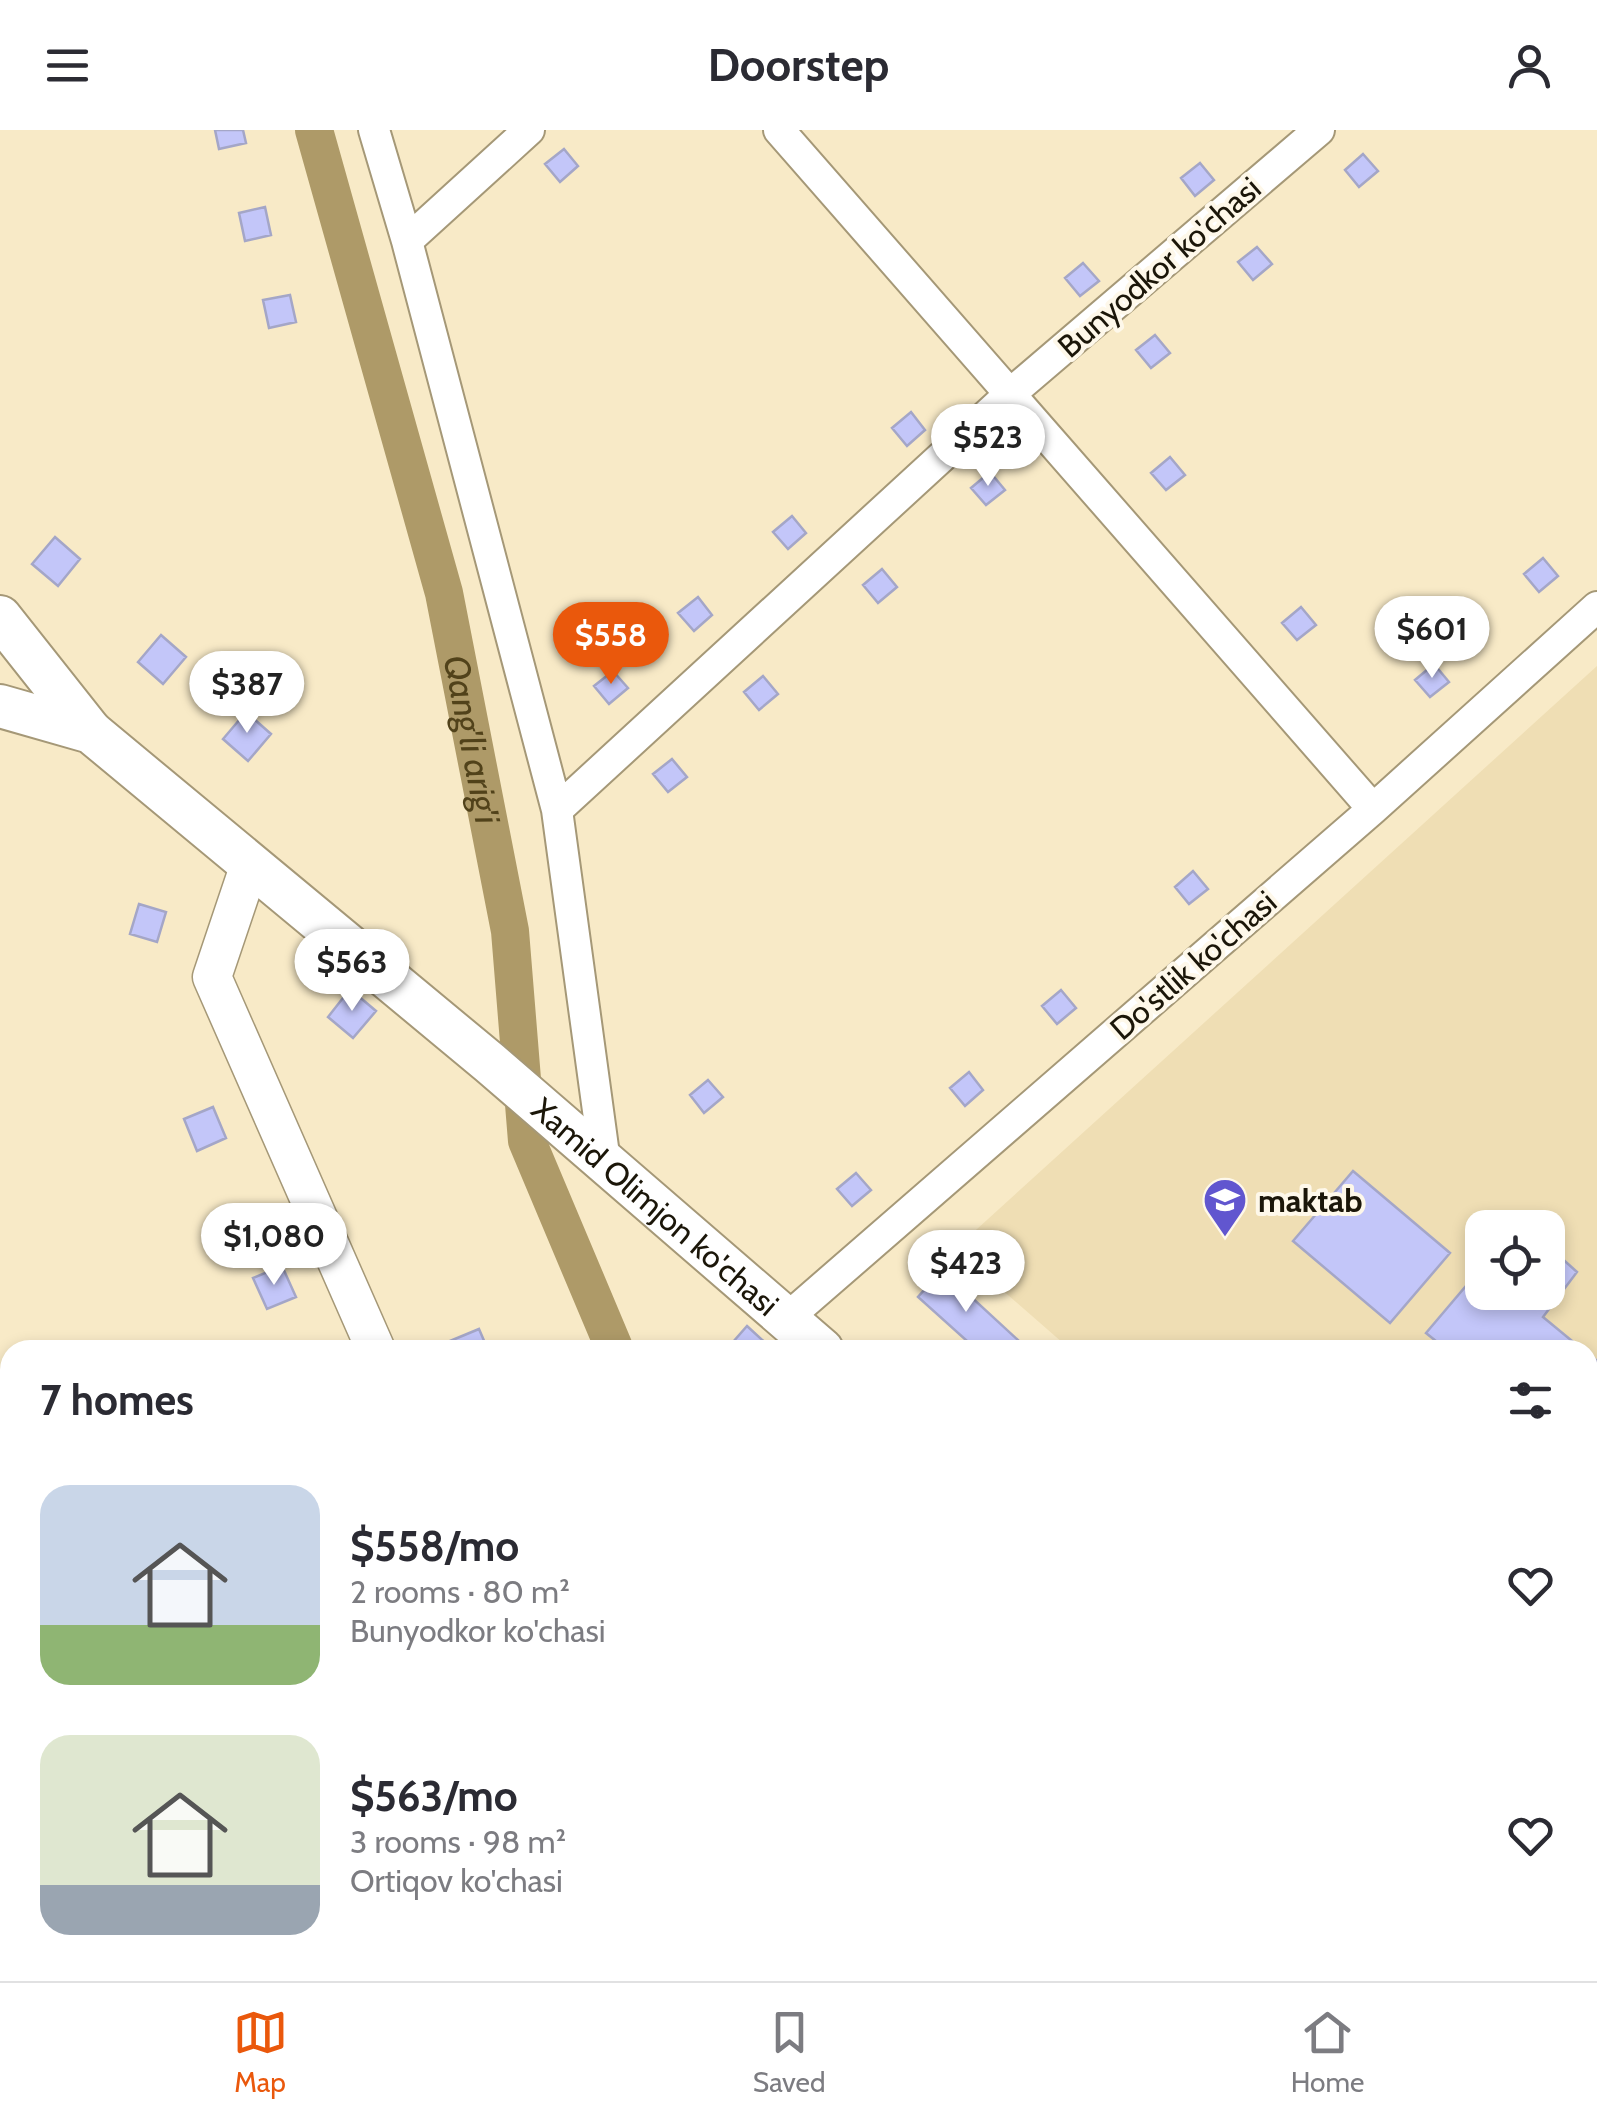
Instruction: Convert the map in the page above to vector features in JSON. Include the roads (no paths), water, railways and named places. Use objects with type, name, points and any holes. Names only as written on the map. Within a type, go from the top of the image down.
[{"type":"main road","points":[[0,618],[91,732],[250,864]]},
{"type":"main road","points":[[0,706],[91,732]]},
{"type":"main road","name":"Xamid Olimjon ko'chasi","points":[[250,864],[490,1062],[810,1340]]},
{"type":"street","points":[[374,130],[557,810],[605,1162]]},
{"type":"street","points":[[406,240],[529,130]]},
{"type":"street","points":[[778,130],[1372,810]]},
{"type":"street","name":"Bunyodkor ko'chasi","points":[[557,810],[1010,394],[1319,130]]},
{"type":"street","name":"Do'stlik ko'chasi","points":[[786,1319],[1372,810],[1597,606]]},
{"type":"street","points":[[250,864],[212,977],[372,1340]]},
{"type":"waterway","name":"Qang'li arig'i","points":[[314,130],[444,593],[510,931],[527,1141],[611,1340]]},
{"type":"place","name":"maktab","points":[[1225,1238]]}]
